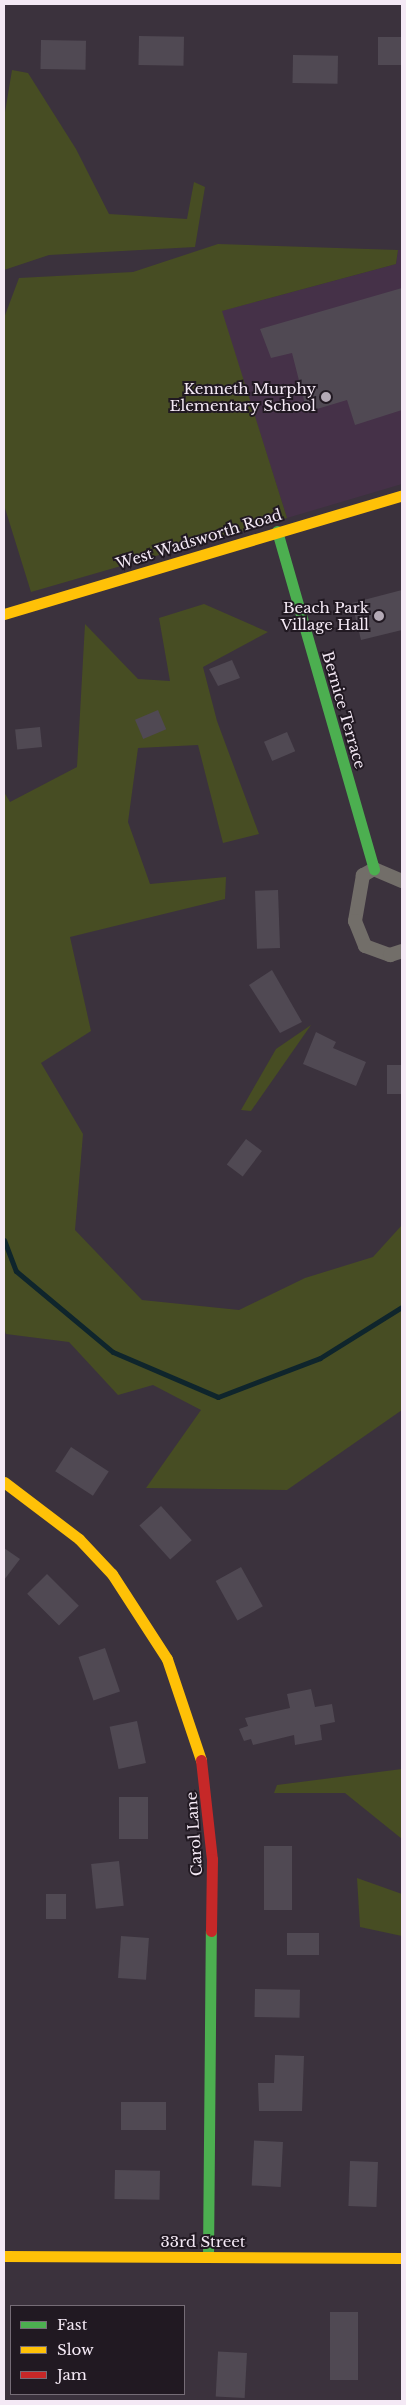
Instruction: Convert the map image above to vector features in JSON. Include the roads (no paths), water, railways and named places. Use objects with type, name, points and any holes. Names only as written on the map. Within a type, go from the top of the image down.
[{"type":"street","name":"West Wadsworth Road","points":[[4,614],[402,495]]},
{"type":"street","name":"Bernice Terrace","points":[[278,531],[374,869]]},
{"type":"street","points":[[402,881],[374,869],[363,875],[357,893],[358,936],[376,952],[402,951]]},
{"type":"street","name":"Carol Lane","points":[[4,1482],[73,1534],[112,1574],[167,1659],[200,1752],[212,1859],[208,2257]]},
{"type":"street","name":"33rd Street","points":[[4,2256],[402,2258]]},
{"type":"waterway","points":[[4,1240],[16,1271],[113,1352],[218,1397],[320,1358],[402,1307]]},
{"type":"place","name":"Kenneth Murphy Elementary School","points":[[326,397]]},
{"type":"place","name":"Beach Park Village Hall","points":[[379,616]]}]
